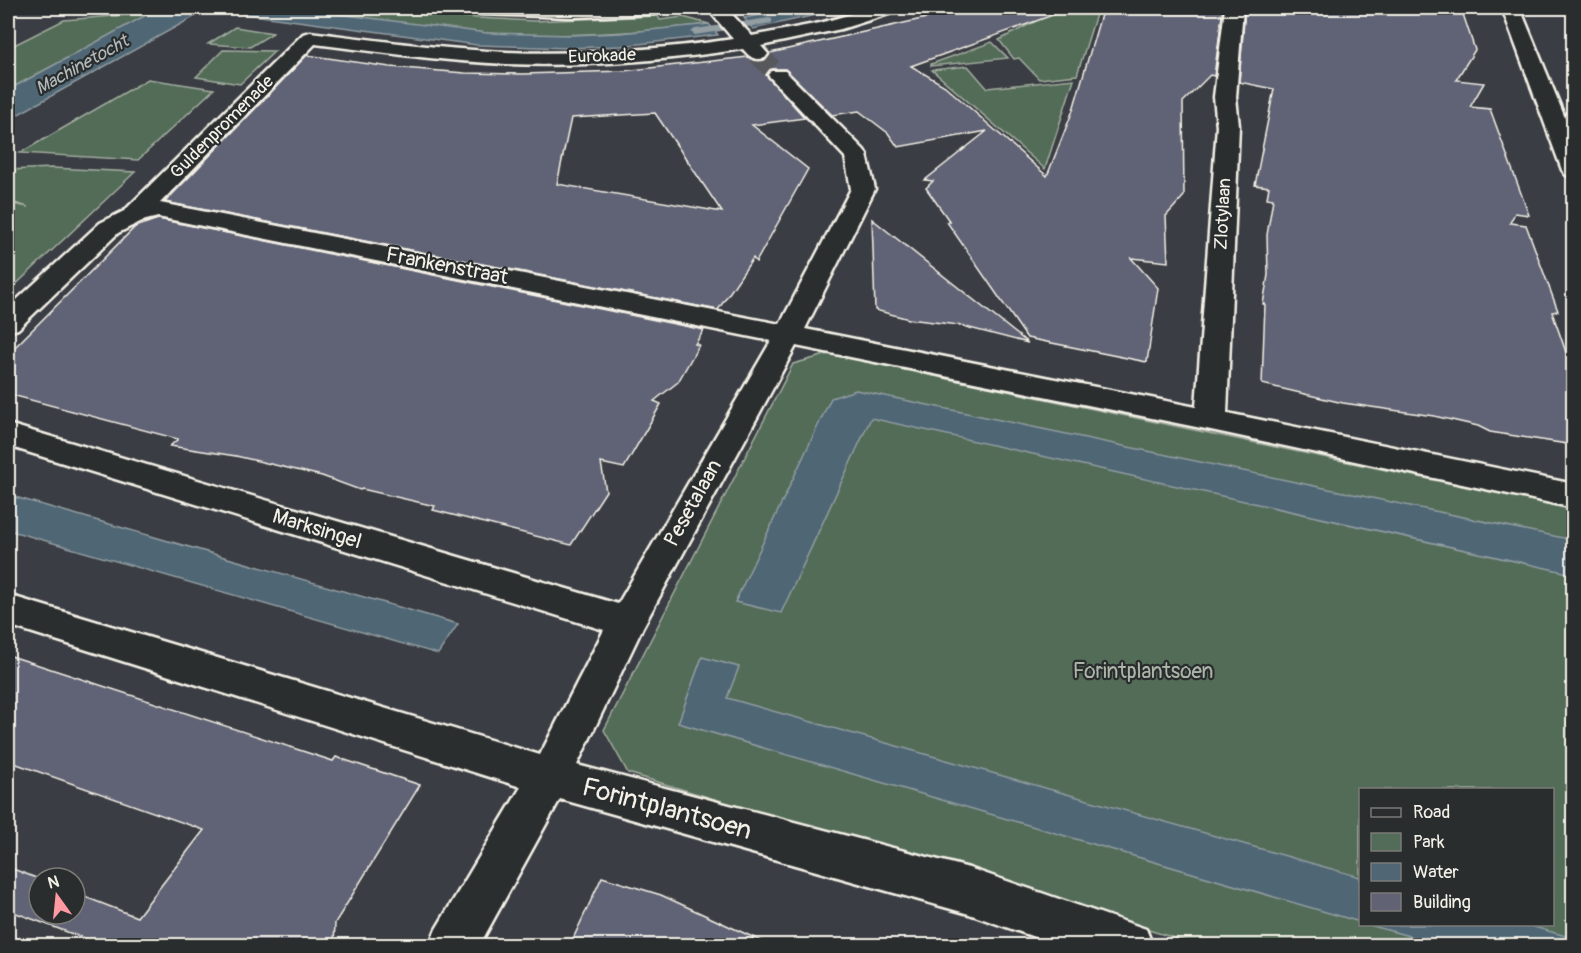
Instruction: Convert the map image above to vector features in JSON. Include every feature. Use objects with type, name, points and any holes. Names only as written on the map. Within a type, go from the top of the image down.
[{"type":"street","points":[[480,8],[573,11],[654,8]]},
{"type":"street","name":"Eurokade","points":[[310,38],[449,54],[507,58],[756,52],[819,29],[889,8]]},
{"type":"street","name":"Zlotylaan","points":[[1211,420],[1228,126],[1225,97],[1234,8]]},
{"type":"street","points":[[1512,8],[1574,170]]},
{"type":"street","name":"Pesetalaan","points":[[453,945],[550,777],[627,622],[787,337],[863,189],[856,155],[756,52],[721,12]]},
{"type":"street","name":"Guldenpromenade","points":[[134,216],[310,38]]},
{"type":"street","points":[[1551,110],[1574,113]]},
{"type":"street","name":"Frankenstraat","points":[[8,323],[109,228],[134,216],[158,210],[593,295],[787,337]]},
{"type":"street","points":[[787,337],[1211,420],[1574,496]]},
{"type":"street","name":"Marksingel","points":[[8,435],[627,622]]},
{"type":"street","points":[[8,610],[550,777]]},
{"type":"street","name":"Forintplantsoen","points":[[550,777],[969,891],[1129,945]]},
{"type":"green space","points":[[292,8],[391,8],[477,18],[534,21],[658,16],[660,20],[683,17],[709,24],[598,34],[486,33]]},
{"type":"green space","points":[[1061,8],[1098,8],[1077,75],[1039,79],[1019,58],[1014,59],[999,40]]},
{"type":"green space","points":[[134,12],[150,14],[8,90],[8,48],[64,20],[126,15]]},
{"type":"green space","points":[[235,27],[273,33],[250,47],[208,44]]},
{"type":"green space","points":[[992,42],[1008,58],[931,66],[931,64]]},
{"type":"green space","points":[[223,50],[275,51],[240,84],[196,77]]},
{"type":"green space","points":[[968,66],[987,88],[1074,79],[1045,169],[932,70]]},
{"type":"green space","points":[[148,79],[214,89],[138,160],[20,153]]},
{"type":"green space","points":[[52,168],[135,172],[8,292],[8,203],[28,207],[8,201],[8,170]]},
{"type":"green space","name":"Forintplantsoen","points":[[829,354],[1573,509],[1573,945],[1198,945],[628,773],[604,730],[793,364]]},
{"type":"water","name":"Machinetocht","points":[[159,8],[292,8],[487,33],[572,35],[620,33],[709,24],[718,35],[621,46],[568,48],[477,45],[208,9],[8,120],[8,90]]},
{"type":"water","points":[[793,8],[847,8],[753,29],[744,18]]},
{"type":"water","points":[[856,390],[1573,540],[1573,574],[871,418],[781,613],[735,602],[831,398]]},
{"type":"water","points":[[8,495],[458,624],[438,654],[8,530]]},
{"type":"water","points":[[702,657],[739,667],[727,698],[1359,877],[1359,922],[678,723]]},
{"type":"water","points":[[1373,926],[1531,926],[1573,938],[1573,945],[1442,945]]},
{"type":"building","points":[[971,8],[1060,8],[1061,12],[911,66],[945,86],[1047,176],[1073,110],[1103,8],[1223,8],[1214,76],[1210,75],[1183,102],[1184,196],[1166,216],[1168,262],[1131,258],[1158,288],[1147,362],[1027,338],[926,188],[933,181],[925,180],[987,131],[898,147],[888,133],[859,111],[832,115],[785,69],[771,69],[766,75],[805,118],[752,125],[808,169],[756,262],[753,258],[718,310],[165,202],[307,55],[390,67],[465,73],[523,74],[623,71],[748,57],[762,61],[767,59],[770,53]],"holes":[[[655,113],[722,212],[557,184],[571,118]]]},
{"type":"building","points":[[1245,8],[1461,8],[1475,50],[1456,80],[1484,83],[1470,107],[1490,109],[1529,215],[1515,213],[1510,223],[1526,225],[1558,311],[1552,312],[1574,375],[1574,445],[1490,432],[1478,426],[1434,416],[1343,403],[1262,384],[1265,304],[1263,304],[1268,275],[1267,235],[1273,199],[1267,198],[1269,187],[1255,185],[1274,89],[1239,82]]},
{"type":"building","points":[[158,219],[704,330],[695,344],[699,345],[678,382],[654,401],[661,404],[624,468],[601,463],[606,491],[571,545],[433,510],[435,506],[360,490],[322,476],[236,456],[170,446],[178,439],[8,394],[8,354],[135,227]]},
{"type":"building","points":[[872,219],[1028,343],[958,325],[909,319],[875,310]]},
{"type":"building","points":[[8,655],[333,761],[336,757],[420,785],[335,923],[334,945],[102,945],[51,926],[87,926],[87,898],[137,917],[204,830],[8,761]]},
{"type":"building","points":[[8,867],[27,874],[27,917],[8,910]]},
{"type":"building","points":[[602,877],[661,895],[770,945],[570,945]]},
{"type":"waterway","points":[[695,32],[769,21]]},
{"type":"tunnel","points":[[758,54],[778,75]]}]
